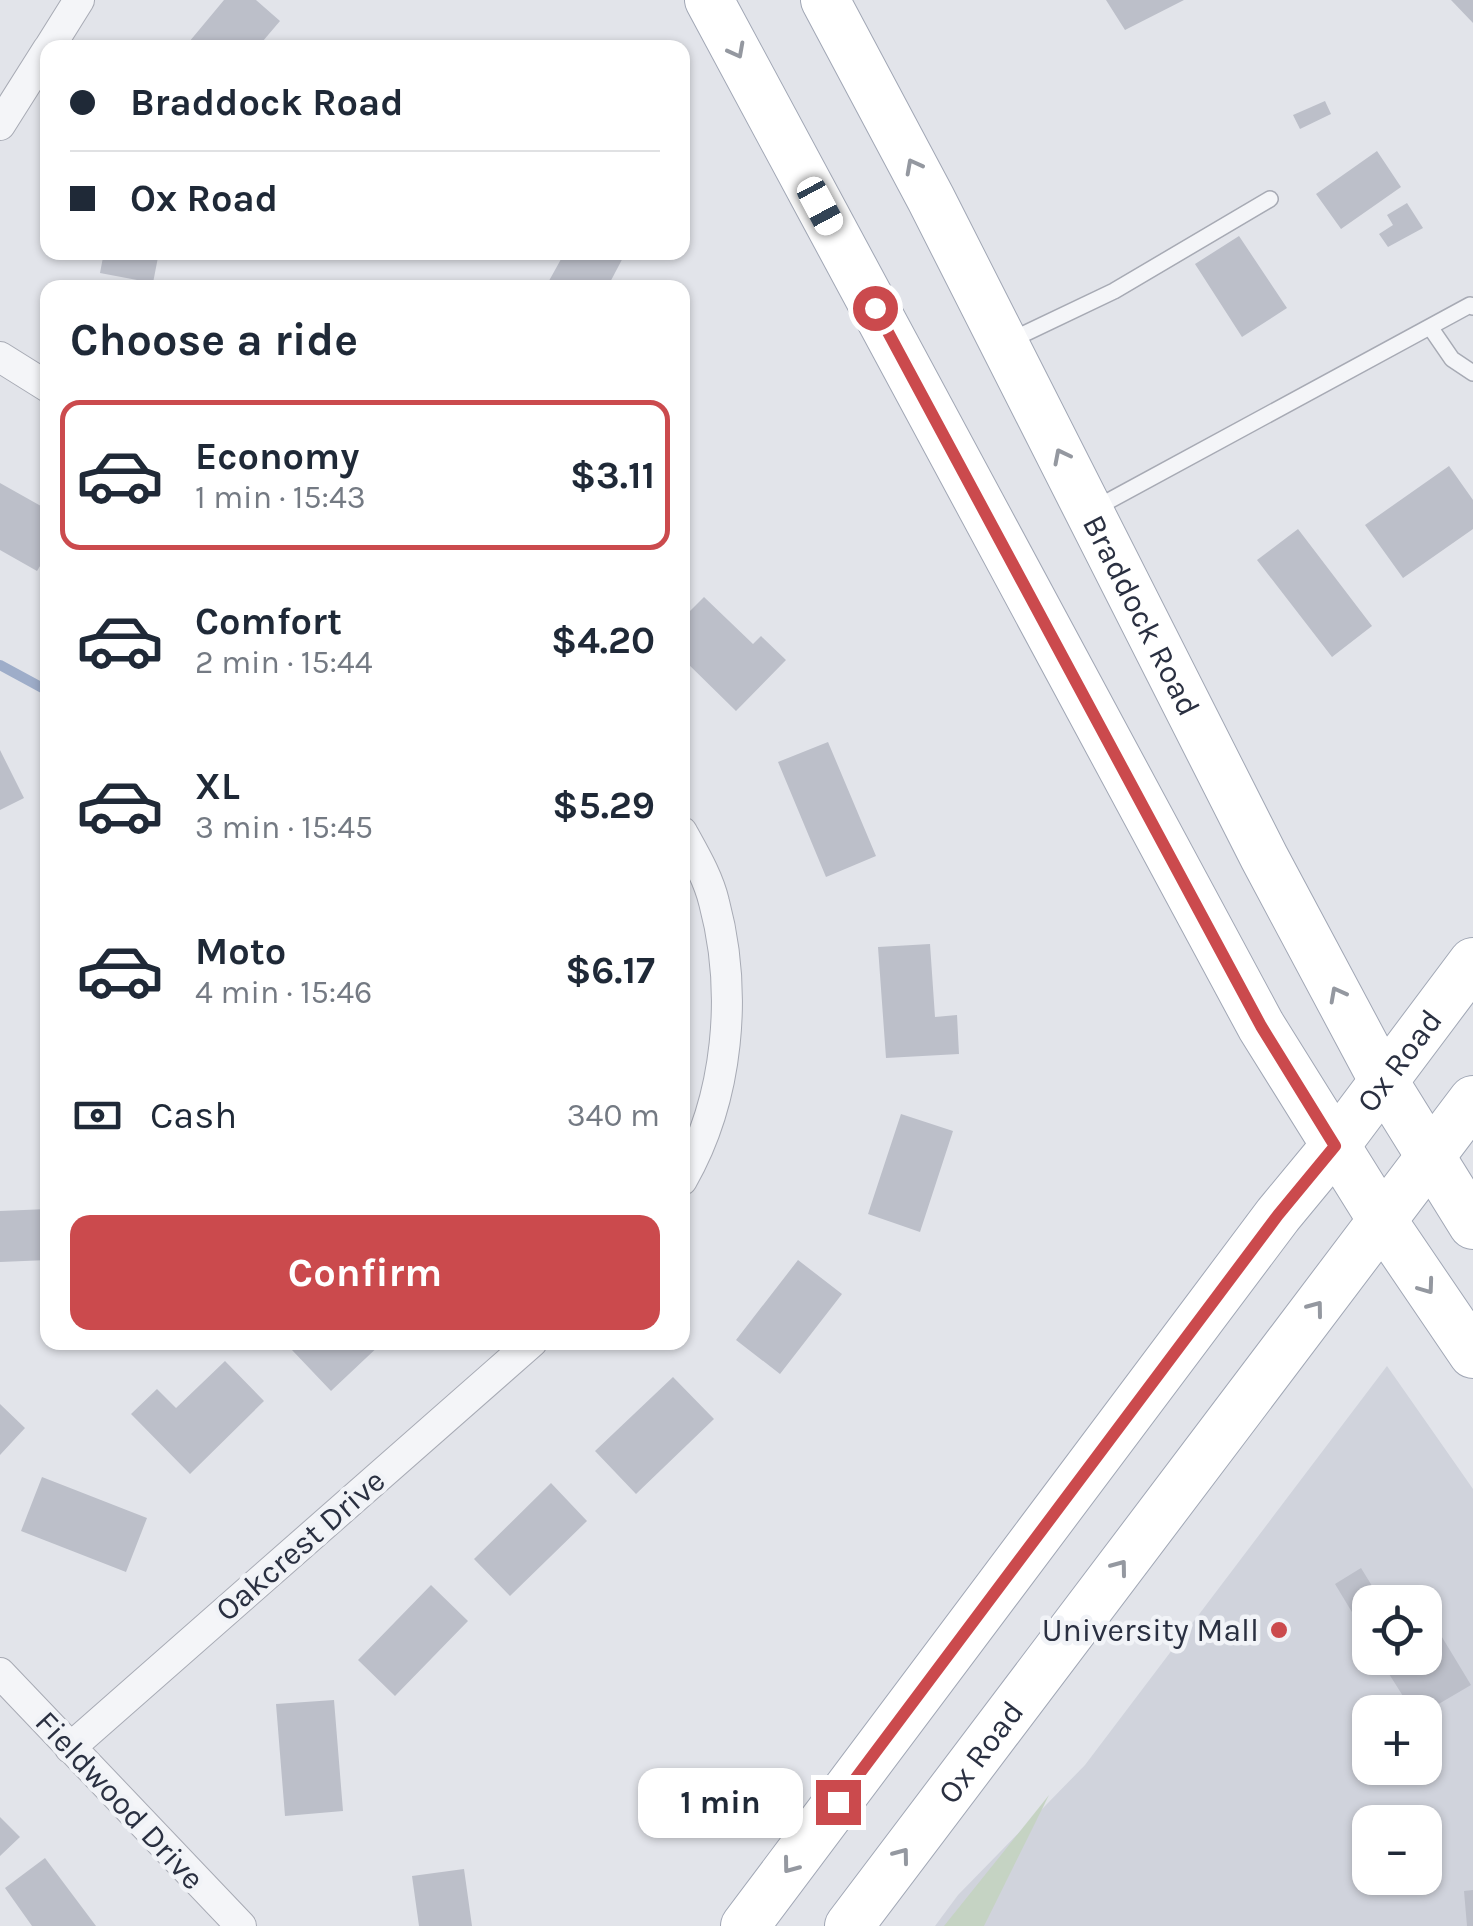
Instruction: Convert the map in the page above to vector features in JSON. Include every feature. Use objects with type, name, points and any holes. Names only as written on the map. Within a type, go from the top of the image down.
[{"type":"main road","points":[[710,0],[1261,1026],[1382,1220],[1473,1354]]},
{"type":"main road","name":"Braddock Road","points":[[825,0],[1255,840],[1383,1080],[1473,1225]]},
{"type":"main road","name":"Ox Road","points":[[745,1926],[1266,1231],[1473,962]]},
{"type":"main road","name":"Ox Road","points":[[849,1926],[1473,1100]]},
{"type":"street","points":[[53,40],[79,0]]},
{"type":"street","points":[[0,125],[40,61]]},
{"type":"street","points":[[0,357],[40,382]]},
{"type":"street","points":[[690,849],[714,900],[726,982],[726,1030],[721,1074],[706,1129],[690,1163]]},
{"type":"street","name":"Oakcrest Drive","points":[[70,1748],[523,1350]]},
{"type":"street","name":"Fieldwood Drive","points":[[0,1673],[241,1926]]},
{"type":"lane","points":[[1004,344],[1114,291],[1270,199]]},
{"type":"lane","points":[[1089,512],[1473,306]]},
{"type":"lane","points":[[1430,327],[1452,359],[1473,373]]},
{"type":"shaded area","name":"University Mall","points":[[1387,1366],[1473,1489],[1473,1926],[935,1926],[958,1895],[1085,1765]]},
{"type":"green space","points":[[1049,1795],[984,1926],[944,1926]]},
{"type":"building","points":[[224,0],[256,0],[280,21],[264,40],[191,40]]},
{"type":"building","points":[[1106,0],[1184,0],[1125,30]]},
{"type":"building","points":[[1451,0],[1473,0],[1473,23]]},
{"type":"building","points":[[1325,101],[1331,114],[1300,129],[1293,115]]},
{"type":"building","points":[[1377,151],[1401,187],[1341,229],[1316,194]]},
{"type":"building","points":[[1407,203],[1423,228],[1388,247],[1379,234],[1393,225],[1387,215]]},
{"type":"building","points":[[1239,236],[1287,308],[1242,337],[1195,264]]},
{"type":"building","points":[[102,260],[157,260],[154,280],[100,273]]},
{"type":"building","points":[[561,260],[622,260],[611,280],[549,280]]},
{"type":"building","points":[[1449,466],[1473,500],[1473,529],[1403,578],[1365,525]]},
{"type":"building","points":[[0,483],[40,506],[40,566],[37,571],[0,550]]},
{"type":"building","points":[[1298,529],[1372,626],[1332,657],[1257,560]]},
{"type":"building","points":[[704,597],[753,644],[761,636],[786,660],[736,711],[690,666],[690,611]]},
{"type":"building","points":[[828,742],[876,856],[826,877],[778,762]]},
{"type":"building","points":[[0,750],[24,798],[0,810]]},
{"type":"building","points":[[930,944],[935,1017],[957,1015],[959,1054],[886,1058],[878,947]]},
{"type":"building","points":[[901,1114],[953,1131],[920,1232],[868,1214]]},
{"type":"building","points":[[40,1209],[40,1260],[0,1262],[0,1211]]},
{"type":"building","points":[[798,1260],[842,1294],[780,1374],[736,1340]]},
{"type":"building","points":[[292,1350],[375,1350],[331,1391]]},
{"type":"building","points":[[225,1361],[264,1401],[190,1474],[131,1414],[157,1389],[176,1408]]},
{"type":"building","points":[[673,1377],[714,1419],[636,1494],[595,1451]]},
{"type":"building","points":[[0,1404],[25,1428],[0,1455]]},
{"type":"building","points":[[42,1477],[147,1518],[126,1572],[21,1531]]},
{"type":"building","points":[[551,1483],[587,1521],[510,1596],[474,1559]]},
{"type":"building","points":[[1361,1568],[1372,1585],[1352,1585],[1352,1612],[1335,1584]]},
{"type":"building","points":[[431,1585],[468,1621],[395,1696],[358,1660]]},
{"type":"building","points":[[1442,1637],[1471,1685],[1442,1702],[1442,1695],[1402,1695],[1390,1675],[1442,1675]]},
{"type":"building","points":[[334,1700],[343,1811],[285,1816],[276,1704]]},
{"type":"building","points":[[0,1817],[20,1837],[0,1856]]},
{"type":"building","points":[[45,1858],[96,1926],[32,1926],[5,1888]]},
{"type":"building","points":[[464,1869],[472,1926],[419,1926],[412,1876]]},
{"type":"building","points":[[1473,1890],[1473,1926],[1467,1926],[1464,1891]]},
{"type":"waterway","points":[[0,665],[40,687]]},
{"type":"place","name":"University Mall","points":[[1279,1630]]},
{"type":"route","points":[[838,1802],[1278,1215],[1335,1146],[1261,1026],[875,308]]}]
